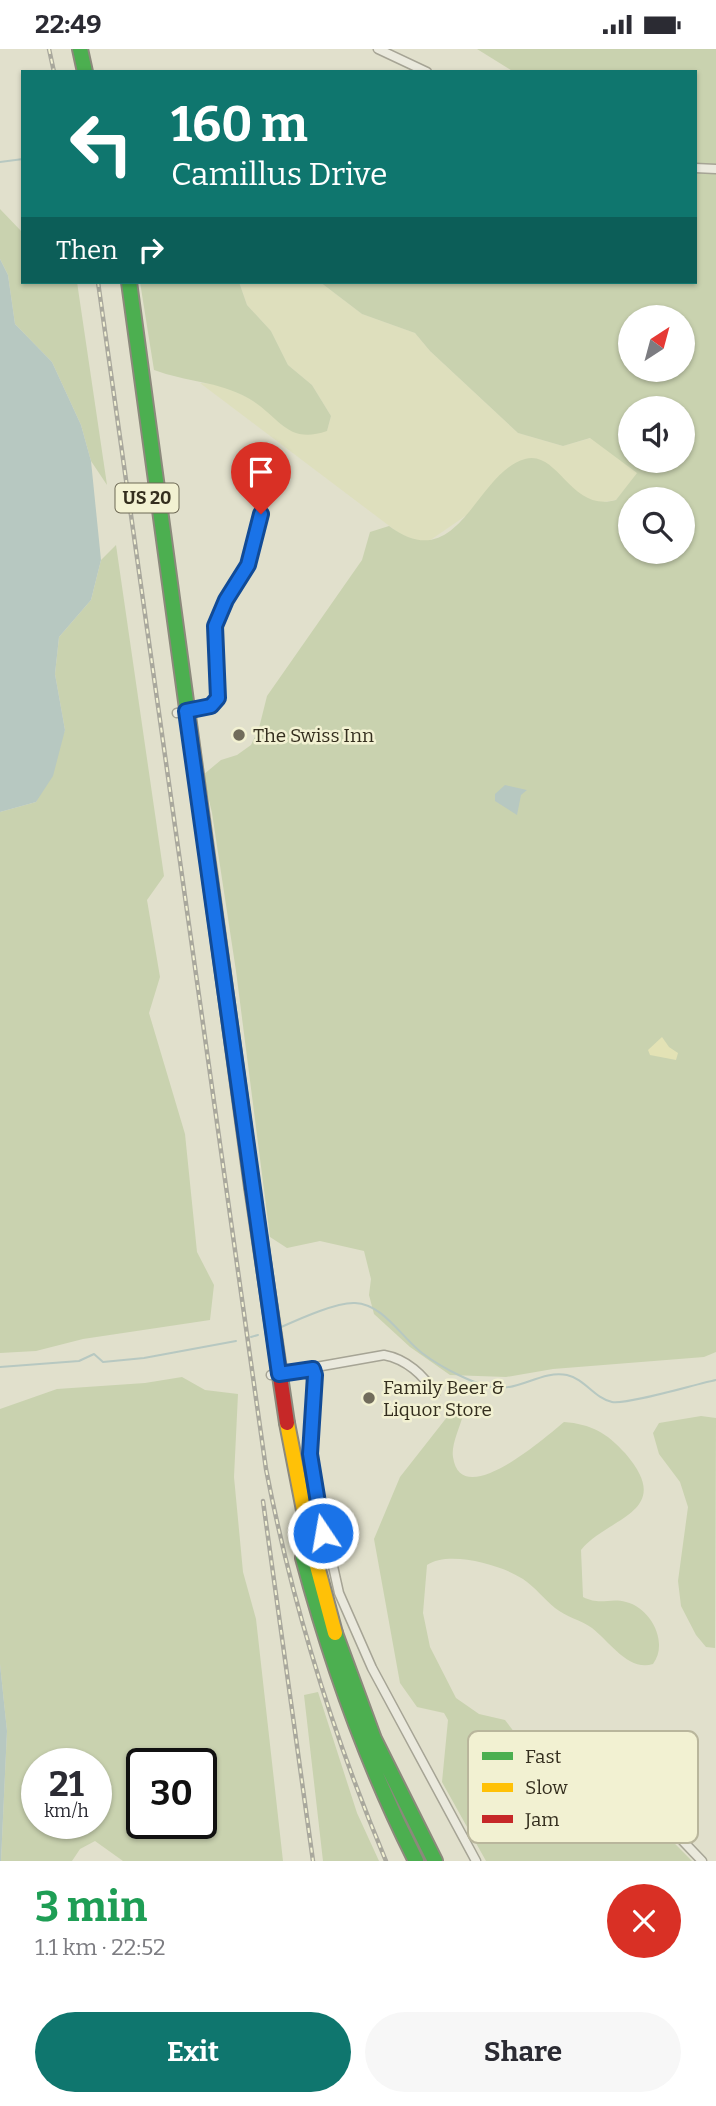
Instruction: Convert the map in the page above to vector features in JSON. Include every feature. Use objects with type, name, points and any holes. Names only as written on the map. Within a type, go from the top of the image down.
[{"type":"highway","points":[[80,49],[85,70]]},
{"type":"highway","points":[[89,49],[94,70]]},
{"type":"highway","name":"US 20","points":[[121,284],[299,1540],[328,1649],[375,1773],[416,1861]]},
{"type":"highway","name":"US 20","points":[[129,284],[181,712]]},
{"type":"highway","name":"US 20","points":[[275,1375],[306,1531],[344,1663],[386,1765],[435,1861]]},
{"type":"street","points":[[378,49],[423,70]]},
{"type":"street","points":[[697,168],[716,169]]},
{"type":"street","points":[[181,712],[211,706],[218,698],[215,626],[226,600],[248,565],[261,514]]},
{"type":"street","points":[[275,1375],[383,1355],[393,1357],[422,1377],[435,1394]]},
{"type":"street","points":[[313,1369],[309,1437],[312,1474],[339,1593],[372,1668],[476,1861]]},
{"type":"street","points":[[685,1843],[702,1861]]},
{"type":"shaded area","points":[[477,49],[716,49],[716,1352],[704,1357],[553,1369],[506,1377],[450,1375],[410,1347],[374,1314],[369,1295],[371,1279],[364,1251],[320,1241],[287,1248],[270,1237],[236,971],[212,813],[203,775],[221,760],[237,755],[251,745],[259,728],[267,696],[362,560],[370,532],[389,526],[413,539],[433,539],[450,531],[492,483],[508,468],[525,459],[537,458],[547,463],[587,498],[601,502],[618,497],[618,564],[695,564],[695,487],[626,487],[637,473],[695,473],[695,396],[618,396],[618,459],[590,438],[563,446],[518,433],[430,351],[415,333],[362,314],[323,284],[697,284],[697,70],[511,70]]},
{"type":"shaded area","points":[[0,209],[21,231],[21,284],[77,284],[107,485],[91,461],[81,425],[52,362],[15,324],[8,275],[0,259]]},
{"type":"shaded area","points":[[0,259],[8,275],[15,324],[52,362],[81,425],[91,461],[101,560],[91,600],[59,637],[55,674],[65,730],[53,776],[36,802],[0,812]]},
{"type":"shaded area","points":[[140,284],[240,284],[247,305],[271,331],[288,365],[312,385],[331,416],[327,431],[302,434],[292,431],[259,405],[237,392],[154,370]]},
{"type":"shaded area","points":[[240,284],[323,284],[362,314],[415,333],[430,351],[518,433],[563,446],[591,438],[618,458],[618,473],[638,473],[627,487],[618,487],[616,500],[597,503],[583,498],[544,462],[429,541],[420,542],[400,534],[200,383],[219,384],[247,397],[270,412],[283,426],[327,431],[331,416],[312,385],[288,365],[271,331],[247,305]]},
{"type":"shaded area","points":[[116,545],[164,876],[147,900],[160,977],[149,1013],[185,1134],[197,1252],[214,1285],[210,1320],[83,1339],[36,1351],[0,1353],[0,812],[36,802],[65,730],[55,674],[59,637],[91,600],[101,560]]},
{"type":"shaded area","points":[[505,785],[527,790],[521,795],[517,815],[495,801],[495,794]]},
{"type":"shaded area","points":[[182,1377],[205,1390],[238,1394],[234,1477],[243,1572],[256,1619],[283,1861],[123,1861],[95,1841],[80,1849],[72,1861],[1,1861],[7,1731],[0,1664],[0,1409],[57,1389],[145,1383]]},
{"type":"shaded area","points":[[457,1410],[463,1415],[454,1442],[453,1457],[459,1472],[471,1477],[487,1474],[506,1465],[564,1422],[598,1431],[625,1453],[639,1473],[644,1489],[641,1501],[632,1512],[592,1539],[581,1550],[583,1597],[595,1601],[626,1602],[643,1611],[655,1627],[659,1646],[653,1664],[636,1664],[620,1654],[592,1628],[555,1608],[527,1582],[514,1574],[489,1564],[462,1559],[448,1559],[427,1565],[423,1613],[430,1647],[456,1698],[479,1714],[505,1720],[513,1731],[468,1731],[468,1829],[442,1782],[448,1720],[444,1713],[417,1707],[400,1683],[374,1539],[400,1477],[451,1412]]},
{"type":"shaded area","points":[[701,1416],[716,1418],[715,1648],[706,1647],[696,1635],[681,1606],[678,1581],[688,1507],[680,1482],[659,1454],[653,1433],[659,1423]]},
{"type":"shaded area","points":[[0,1664],[7,1731],[1,1861],[0,1861]]},
{"type":"shaded area","points":[[318,1692],[357,1813],[379,1861],[323,1861],[304,1695]]},
{"type":"shaded area","points":[[476,1843],[674,1843],[692,1861],[486,1861]]},
{"type":"sand","points":[[662,1037],[669,1047],[678,1053],[676,1060],[650,1055],[648,1050]]},
{"type":"waterway","points":[[0,162],[21,159]]},
{"type":"waterway","points":[[279,1328],[338,1305],[365,1305],[383,1315],[422,1353],[469,1380],[490,1387],[507,1388],[550,1375],[567,1375],[612,1402],[646,1397],[716,1380]]},
{"type":"waterway","points":[[251,1337],[258,1335]]},
{"type":"waterway","points":[[0,1367],[79,1361],[94,1354],[103,1362],[144,1358],[236,1341]]},
{"type":"railway","points":[[49,49],[54,70]]},
{"type":"railway","points":[[98,284],[266,1469],[301,1619],[332,1717],[386,1861]]},
{"type":"railway","points":[[263,1501],[313,1861]]},
{"type":"traffic: fast","points":[[80,49],[85,70]]},
{"type":"traffic: fast","points":[[129,284],[252,1187]]},
{"type":"traffic: fast","points":[[303,1558],[352,1713],[416,1861]]},
{"type":"traffic: fast","points":[[335,1633],[374,1739],[435,1861]]},
{"type":"traffic: slow","points":[[287,1423],[309,1536],[335,1633]]},
{"type":"traffic: jam","points":[[252,1187],[287,1423]]},
{"type":"place","name":"The Swiss Inn","points":[[239,735]]},
{"type":"place","name":"Family Beer & Liquor Store","points":[[369,1398]]},
{"type":"route","points":[[261,514],[248,565],[226,600],[215,626],[218,698],[211,706],[186,711],[279,1374],[313,1369],[315,1375],[309,1437],[315,1493],[323,1533]]}]
